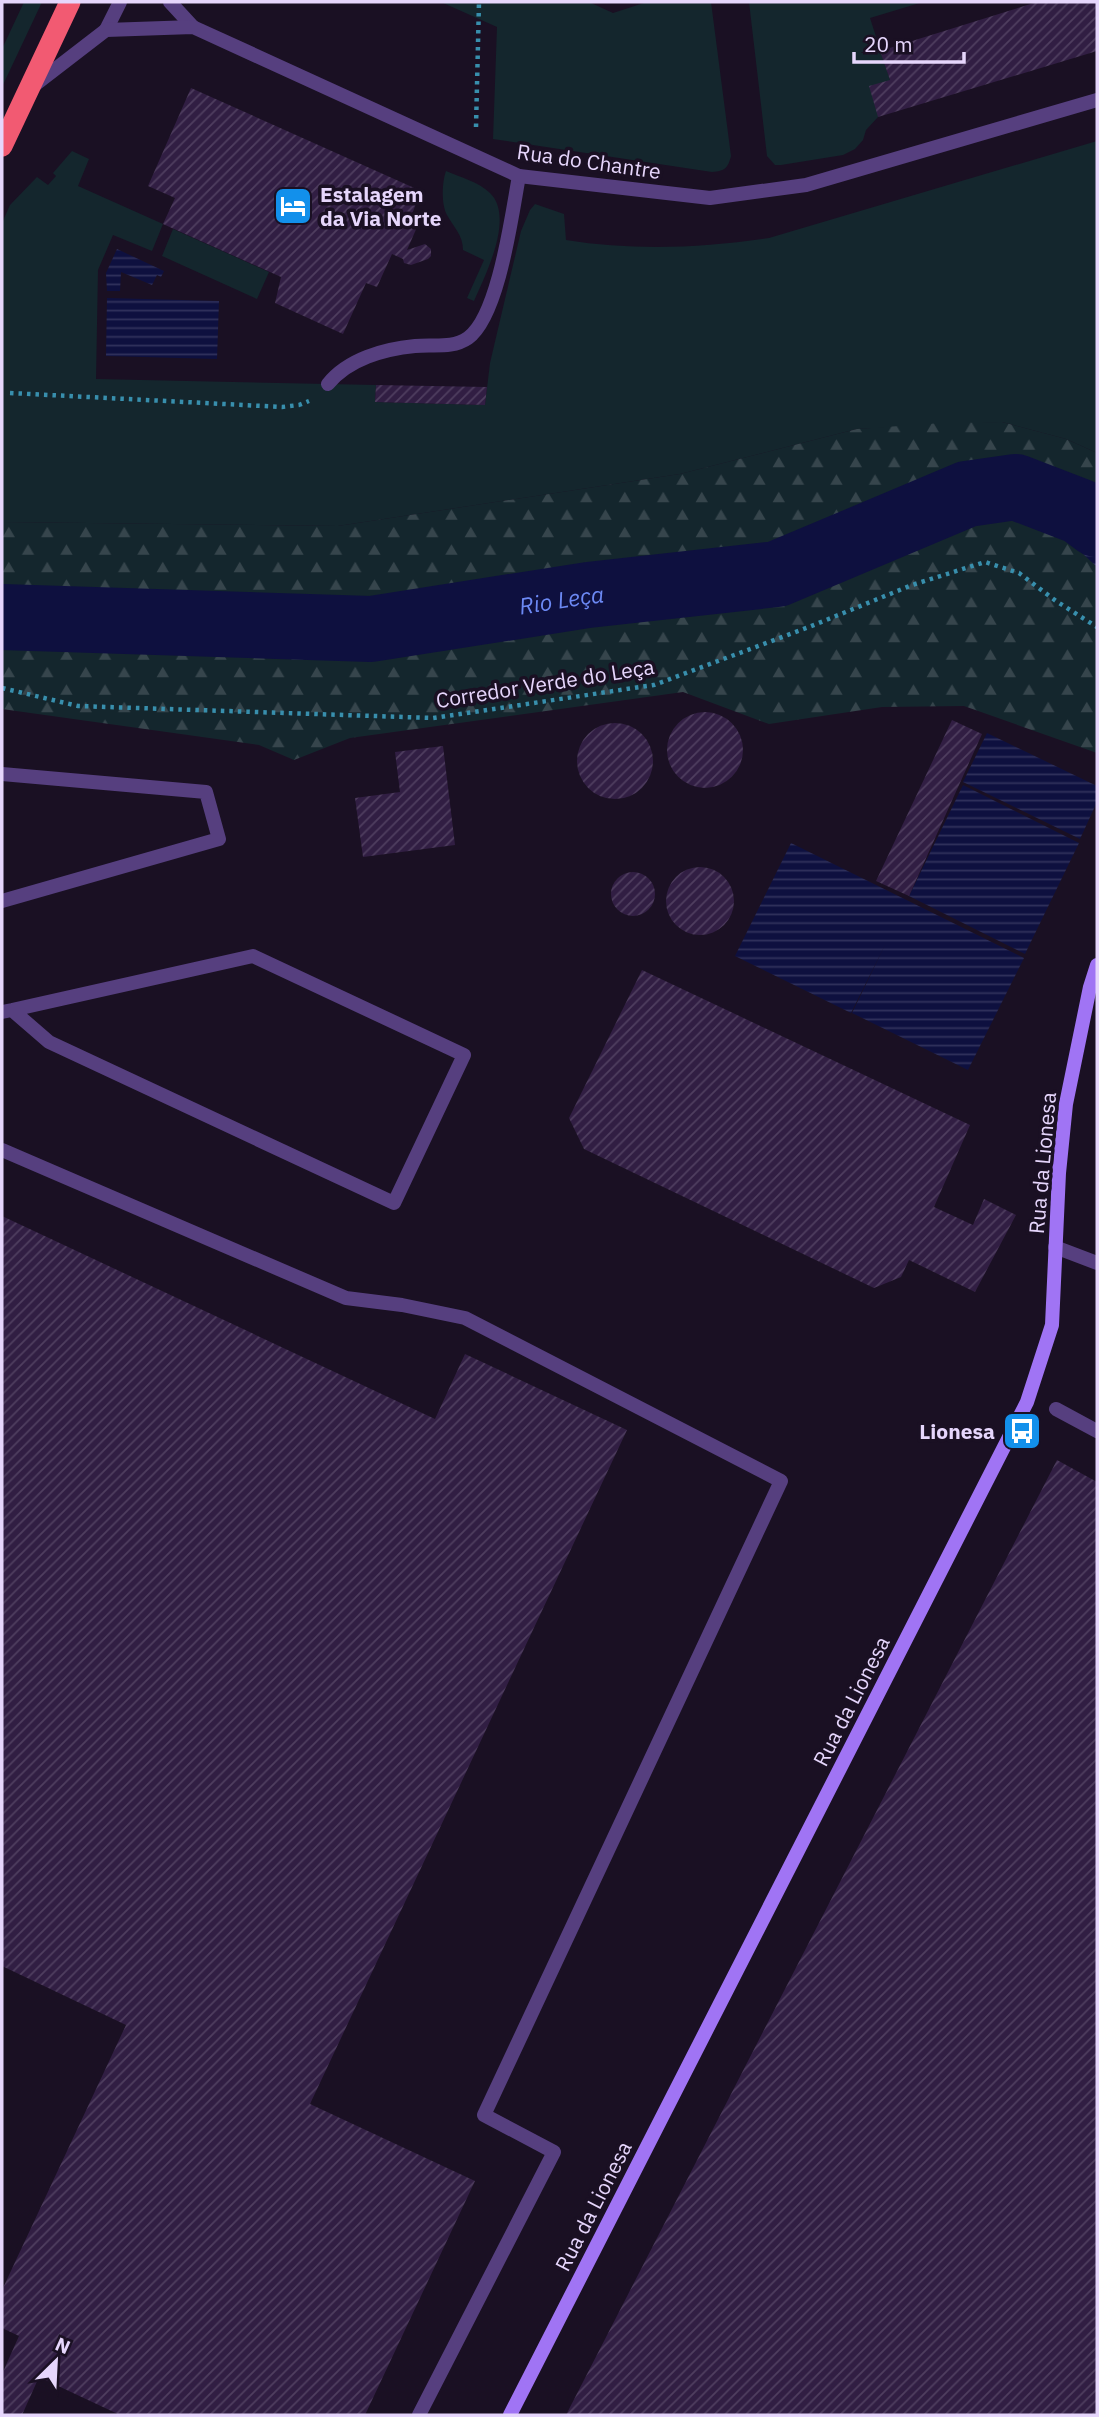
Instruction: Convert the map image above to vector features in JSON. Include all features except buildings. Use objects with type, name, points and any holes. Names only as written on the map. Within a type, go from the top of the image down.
[{"type":"highway","points":[[2,146],[70,2]]},
{"type":"street","points":[[28,90],[106,30],[120,2]]},
{"type":"street","points":[[170,2],[193,27]]},
{"type":"street","name":"Rua do Chantre","points":[[106,30],[193,27],[519,176],[710,198],[806,185],[1096,99]]},
{"type":"street","points":[[328,384],[348,366],[377,354],[415,346],[454,345],[469,337],[483,318],[503,265],[519,176]]},
{"type":"street","points":[[2,774],[206,792],[219,839],[2,901]]},
{"type":"street","points":[[254,956],[464,1055],[394,1203],[49,1042],[7,1011],[254,956]]},
{"type":"street","name":"Rua da Lionesa","points":[[510,2415],[1027,1402],[1052,1325],[1059,1173],[1066,1104],[1097,965]]},
{"type":"street","points":[[2,1150],[346,1298],[402,1305],[465,1318],[781,1481],[484,2115],[554,2152],[419,2415]]},
{"type":"street","points":[[1055,1247],[1097,1263]]},
{"type":"street","points":[[1056,1409],[1097,1431]]},
{"type":"path","points":[[475,157],[479,2]]},
{"type":"path","points":[[10,393],[282,407],[299,405],[317,397],[328,384]]},
{"type":"path","name":"Corredor Verde do Leça","points":[[2,688],[78,706],[433,718],[654,684],[809,627],[912,585],[985,562],[1019,573],[1097,627]]},
{"type":"green space","points":[[24,2],[42,2],[2,87],[2,49]]},
{"type":"green space","points":[[441,2],[589,2],[613,13],[647,2],[711,2],[731,156],[727,166],[723,170],[712,172],[493,139],[497,27]]},
{"type":"green space","points":[[749,2],[923,2],[870,18],[890,80],[878,117],[866,130],[863,140],[855,149],[843,155],[781,165],[775,165],[767,156]]},
{"type":"green space","points":[[1097,141],[1097,453],[1066,439],[1002,422],[857,429],[680,474],[338,526],[2,522],[2,223],[10,205],[37,177],[48,185],[56,176],[53,173],[72,151],[89,159],[78,186],[163,224],[152,251],[113,235],[98,270],[96,379],[376,385],[375,402],[485,405],[490,363],[521,231],[535,204],[564,214],[566,240],[642,247],[744,241],[769,238]]},
{"type":"green space","points":[[446,171],[469,180],[490,193],[500,216],[496,247],[474,301],[467,298],[484,260],[463,250],[460,236],[447,215],[443,193]]},
{"type":"green space","points":[[173,229],[269,272],[257,299],[162,256]]},
{"type":"green space","points":[[1002,422],[1066,439],[1097,453],[1097,753],[964,706],[882,707],[769,724],[683,692],[350,738],[294,760],[259,745],[2,709],[2,522],[338,526],[680,474],[857,429]]},
{"type":"shaded area","points":[[117,249],[164,271],[161,277],[157,275],[152,285],[121,272],[120,291],[107,291],[106,273]]},
{"type":"shaded area","points":[[107,298],[219,301],[217,359],[106,356]]},
{"type":"shaded area","points":[[1039,467],[1097,505],[1097,567],[1053,526],[1025,508],[960,527],[966,477]]},
{"type":"shaded area","points":[[987,733],[1097,786],[1097,802],[1080,839],[963,782]]},
{"type":"shaded area","points":[[963,785],[1079,843],[1025,954],[909,896]]},
{"type":"shaded area","points":[[791,843],[1024,958],[968,1070],[852,1013],[886,943],[851,1013],[735,956]]},
{"type":"waterway","name":"Rio Leça","points":[[2,617],[371,629],[588,595],[777,574],[967,494],[1016,487],[1081,512],[1097,524]]},
{"type":"place","name":"Estalagem da Via Norte","points":[[293,206]]},
{"type":"place","name":"Lionesa","points":[[1022,1431]]}]
